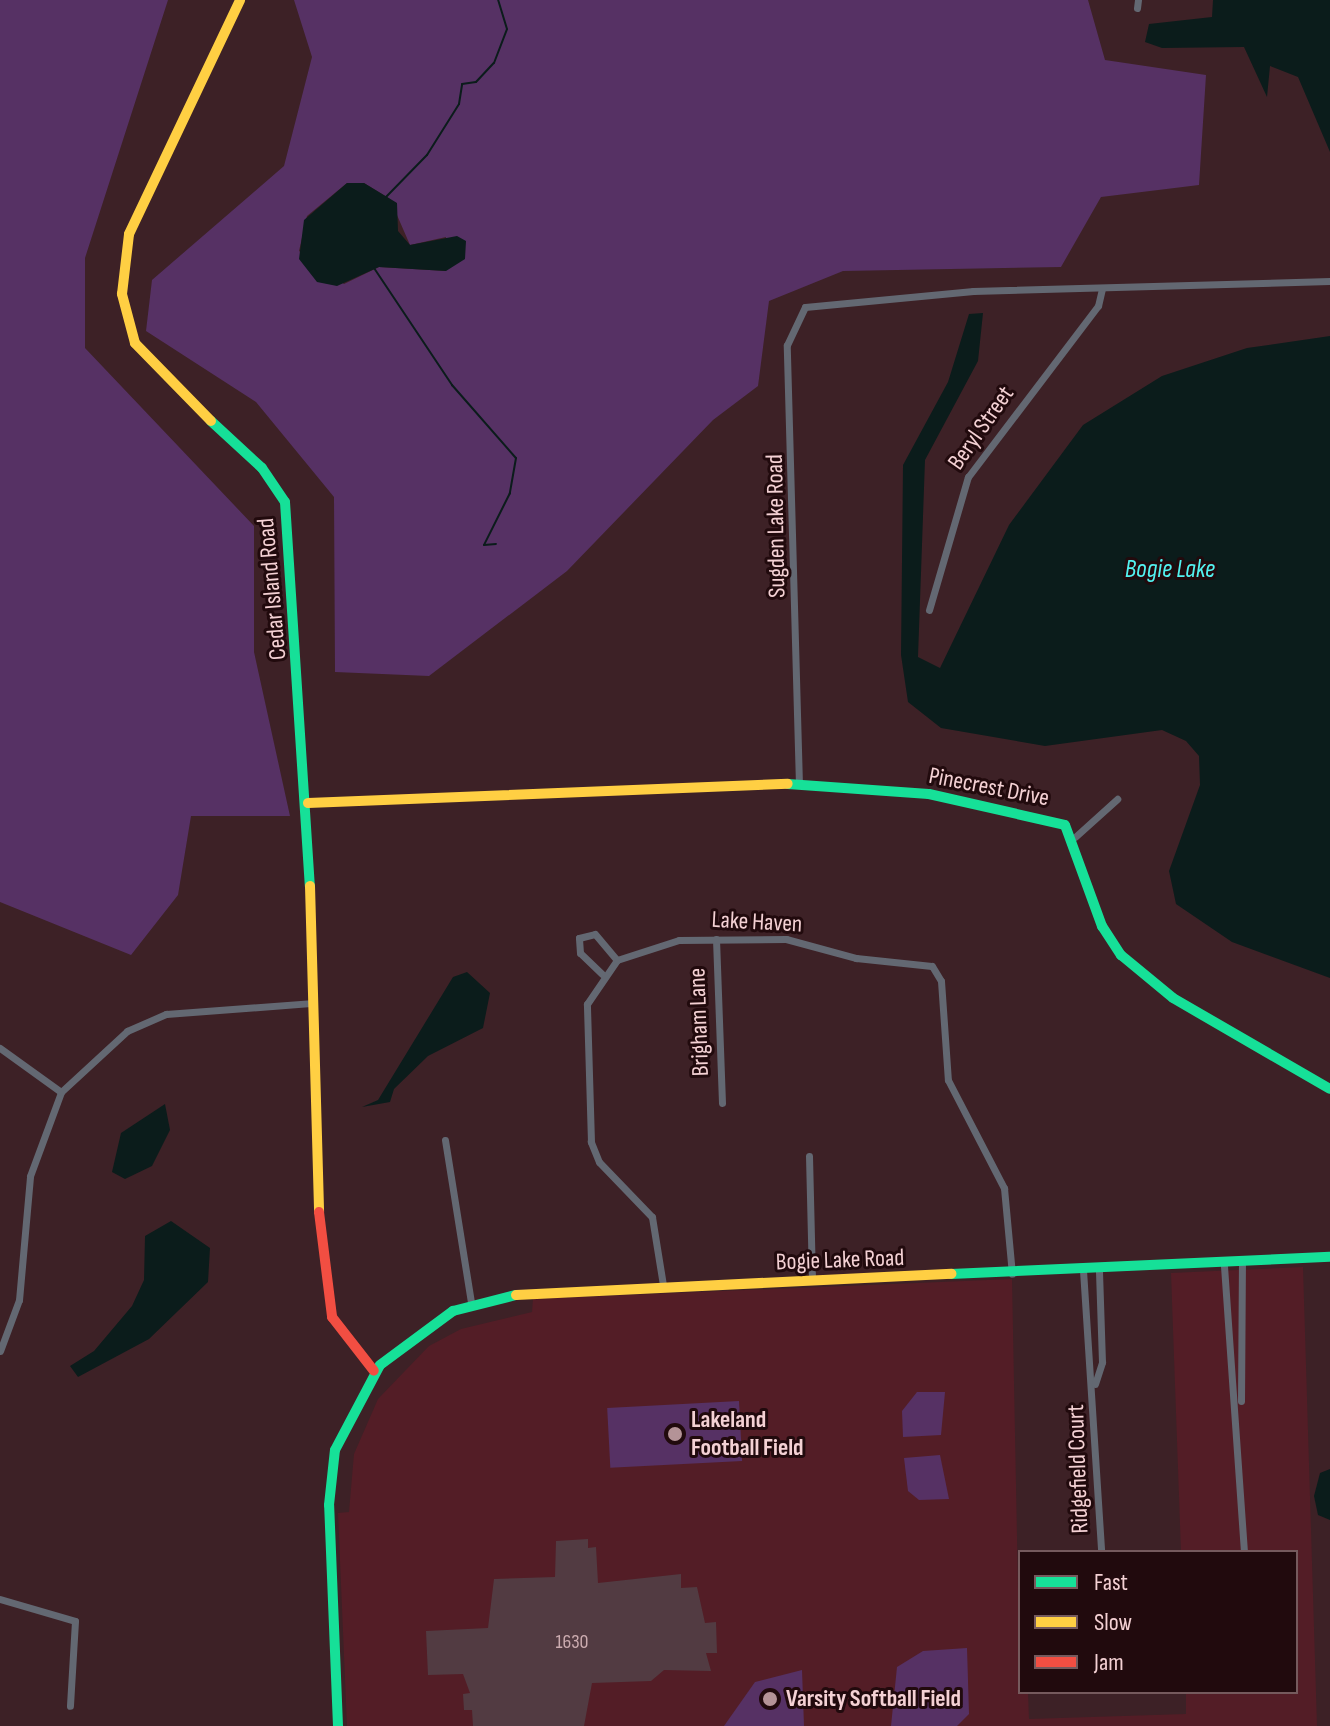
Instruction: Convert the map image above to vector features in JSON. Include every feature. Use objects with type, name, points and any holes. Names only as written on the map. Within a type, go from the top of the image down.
[{"type":"street","name":"Cedar Island Road","points":[[240,0],[129,234],[122,294],[135,343],[156,370],[262,468],[285,502],[308,803],[320,1262],[332,1317],[374,1371]]},
{"type":"street","name":"Sugden Lake Road","points":[[799,785],[787,345],[794,318],[827,301],[1330,281]]},
{"type":"street","name":"Beryl Street","points":[[929,610],[968,477],[1098,306],[1102,288]]},
{"type":"street","points":[[308,803],[799,785]]},
{"type":"street","name":"Pinecrest Drive","points":[[799,785],[929,794],[1028,813],[1065,825],[1075,837]]},
{"type":"street","points":[[1117,799],[1075,837],[1102,926],[1121,955],[1173,998],[1330,1089]]},
{"type":"street","points":[[602,974],[580,953],[579,938],[595,934],[617,960]]},
{"type":"street","name":"Lake Haven","points":[[663,1285],[652,1217],[599,1162],[591,1142],[587,1004],[602,974],[617,960],[659,942],[716,939],[798,940],[856,958],[932,966],[941,981],[948,1080],[1004,1188],[1012,1274]]},
{"type":"street","name":"Brigham Lane","points":[[716,939],[722,1103]]},
{"type":"street","points":[[0,1351],[19,1300],[30,1176],[61,1092],[127,1031],[166,1014],[311,1003]]},
{"type":"street","points":[[0,1048],[61,1092]]},
{"type":"street","points":[[445,1140],[471,1303]]},
{"type":"street","points":[[809,1156],[812,1281]]},
{"type":"street","name":"Bogie Lake Road","points":[[338,1726],[330,1479],[345,1420],[374,1371],[414,1333],[471,1303],[527,1292],[1224,1266],[1330,1257]]},
{"type":"street","points":[[1239,1407],[1245,1327],[1242,1265]]},
{"type":"street","points":[[1224,1266],[1239,1407],[1244,1550]]},
{"type":"street","name":"Ridgefield Court","points":[[1083,1270],[1086,1361],[1095,1384],[1101,1550]]},
{"type":"street","name":"Ridgefield Court","points":[[1095,1384],[1102,1362],[1099,1270]]},
{"type":"street","points":[[1229,1328],[1245,1327]]},
{"type":"street","points":[[0,1599],[76,1625],[70,1706]]},
{"type":"shaded area","points":[[0,0],[168,0],[85,258],[85,348],[254,526],[254,652],[290,816],[191,816],[178,895],[131,955],[0,902]]},
{"type":"shaded area","points":[[294,0],[1088,0],[1105,60],[1206,75],[1199,185],[1101,197],[1061,267],[843,271],[769,301],[758,386],[713,420],[567,571],[429,676],[335,672],[334,497],[256,402],[146,331],[152,280],[284,166],[312,57]],"holes":[[[347,183],[364,183],[390,199],[410,245],[446,237],[446,271],[379,267],[344,284],[299,251],[307,216]]]},
{"type":"shaded area","points":[[1303,1267],[1317,1726],[347,1726],[338,1513],[349,1512],[354,1454],[378,1399],[429,1346],[461,1329],[532,1312],[533,1299],[1012,1279],[1018,1694],[1028,1694],[1029,1719],[1186,1714],[1186,1694],[1298,1694],[1298,1550],[1181,1550],[1171,1273]]},
{"type":"shaded area","points":[[917,1392],[945,1392],[941,1435],[903,1437],[902,1411]]},
{"type":"shaded area","name":"Lakeland Football Field","points":[[739,1401],[742,1461],[610,1468],[607,1408]]},
{"type":"shaded area","points":[[940,1455],[949,1499],[919,1500],[908,1491],[904,1458]]},
{"type":"shaded area","points":[[967,1648],[969,1714],[957,1726],[891,1726],[897,1667],[923,1651]]},
{"type":"shaded area","name":"Varsity Softball Field","points":[[802,1670],[804,1726],[724,1726],[755,1682]]},
{"type":"water","points":[[1213,0],[1330,0],[1330,152],[1298,77],[1270,66],[1267,97],[1244,47],[1162,48],[1145,42],[1149,24],[1212,17]]},
{"type":"water","points":[[347,183],[364,183],[397,203],[398,231],[410,245],[457,236],[466,241],[465,259],[446,271],[379,267],[337,286],[317,282],[299,259],[304,220]]},
{"type":"water","name":"Bogie Lake","points":[[983,313],[978,361],[925,460],[918,657],[940,668],[1009,525],[1083,425],[1162,376],[1247,348],[1330,336],[1330,978],[1232,942],[1176,904],[1169,871],[1200,785],[1199,756],[1186,741],[1162,730],[1045,746],[941,728],[908,702],[901,655],[903,465],[948,382],[969,314]]},
{"type":"water","points":[[467,972],[490,993],[483,1028],[428,1056],[394,1089],[390,1102],[362,1107],[378,1100],[453,977]]},
{"type":"water","points":[[165,1104],[170,1130],[152,1166],[125,1179],[112,1172],[121,1133]]},
{"type":"water","points":[[171,1221],[210,1248],[208,1282],[149,1339],[78,1377],[70,1366],[94,1351],[132,1306],[144,1280],[145,1236]]},
{"type":"water","points":[[1330,1469],[1330,1520],[1318,1515],[1314,1496],[1320,1473]]},
{"type":"building","points":[[588,1539],[588,1548],[596,1547],[598,1583],[681,1574],[681,1588],[697,1587],[705,1623],[716,1622],[717,1653],[706,1653],[711,1671],[664,1670],[651,1681],[592,1683],[584,1726],[473,1726],[472,1710],[464,1710],[463,1694],[470,1693],[463,1674],[428,1675],[426,1631],[488,1628],[494,1579],[555,1577],[556,1541]]},
{"type":"waterway","points":[[386,197],[427,155],[459,104],[462,84],[476,82],[494,63],[507,29],[498,0]]},
{"type":"waterway","points":[[374,268],[452,385],[516,458],[510,493],[484,545],[496,544]]},
{"type":"traffic: fast","points":[[211,421],[262,468],[285,502],[310,886]]},
{"type":"traffic: fast","points":[[788,784],[929,794],[1065,825],[1102,926],[1121,955],[1173,998],[1330,1089]]},
{"type":"traffic: fast","points":[[951,1274],[1330,1257]]},
{"type":"traffic: fast","points":[[338,1726],[329,1505],[335,1450],[380,1365],[453,1311],[516,1295]]},
{"type":"traffic: slow","points":[[211,421],[135,343],[122,294],[129,234],[240,0]]},
{"type":"traffic: slow","points":[[308,803],[788,784]]},
{"type":"traffic: slow","points":[[310,886],[319,1212]]},
{"type":"traffic: slow","points":[[516,1295],[951,1274]]},
{"type":"traffic: jam","points":[[319,1212],[332,1317],[374,1371]]},
{"type":"place","name":"Lakeland Football Field","points":[[675,1434]]},
{"type":"place","name":"Varsity Softball Field","points":[[770,1699]]}]
